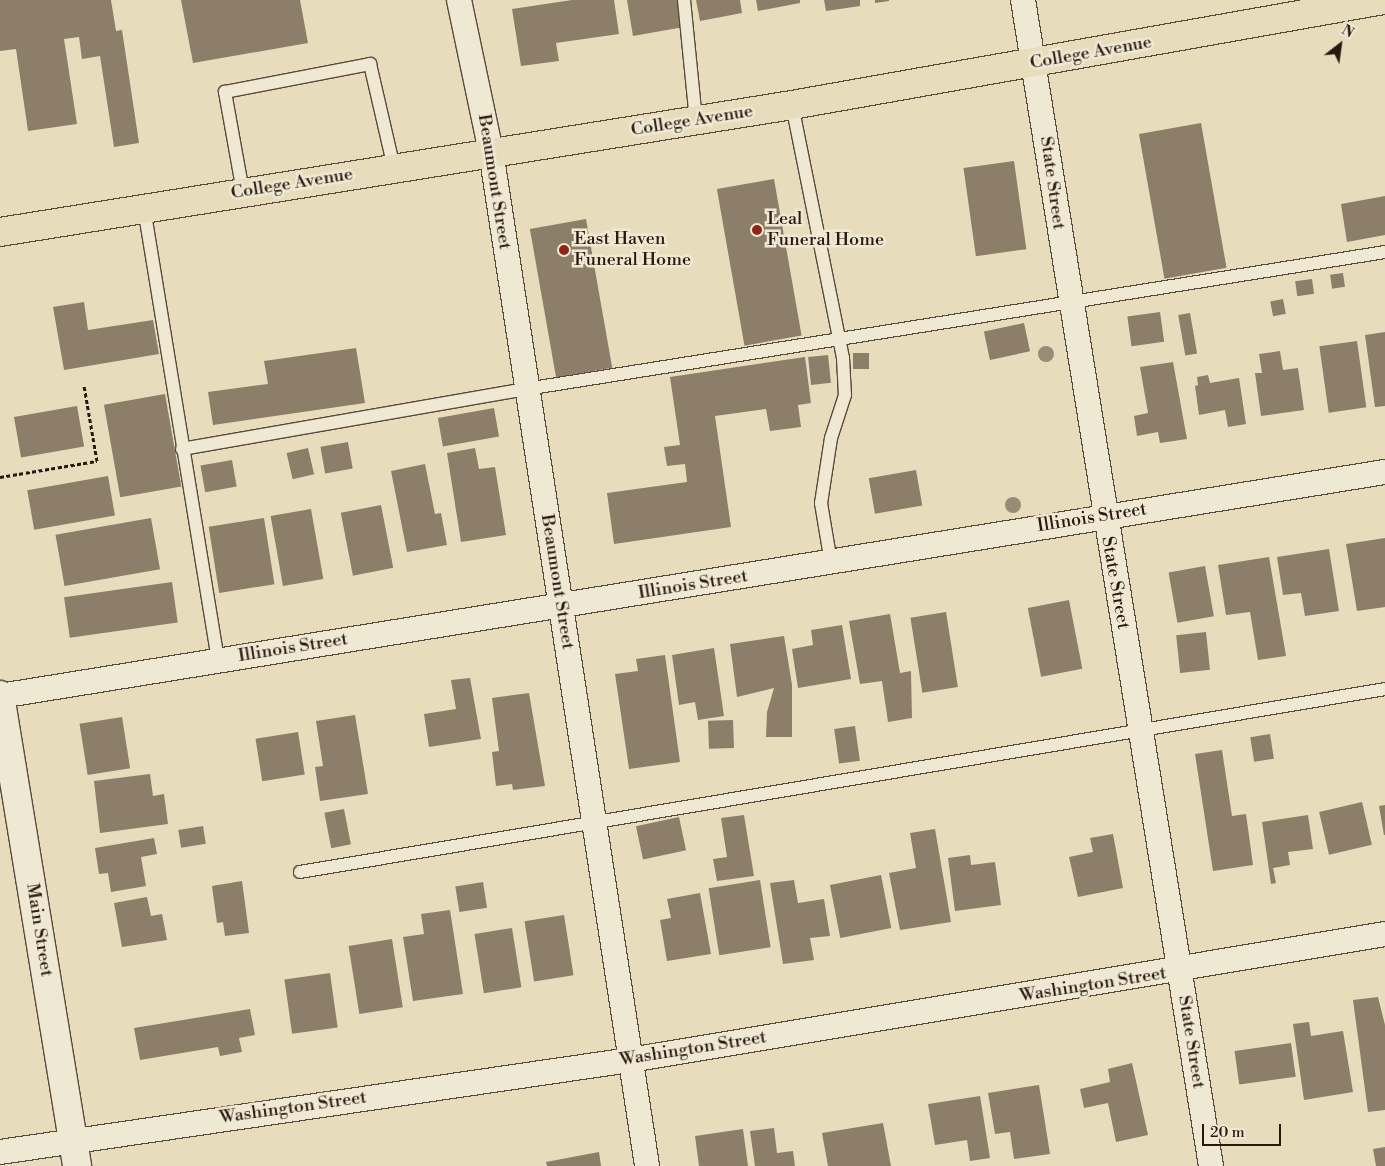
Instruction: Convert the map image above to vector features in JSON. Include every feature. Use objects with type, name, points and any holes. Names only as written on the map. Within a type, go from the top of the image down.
[{"type":"main road","name":"College Avenue","points":[[0,232],[792,105],[1383,0]]},
{"type":"street","name":"Beaumont Street","points":[[460,0],[491,152],[526,389],[561,606],[591,823],[647,1166]]},
{"type":"street","name":"State Street","points":[[1023,0],[1035,63],[1069,302],[1211,1166]]},
{"type":"street","name":"Illinois Street","points":[[0,695],[831,563],[1104,516],[1385,472]]},
{"type":"street","name":"Main Street","points":[[0,695],[75,1153]]},
{"type":"street","name":"Washington Street","points":[[0,1152],[75,1153],[1180,970],[1385,934]]},
{"type":"lane","points":[[684,0],[696,120]]},
{"type":"lane","points":[[243,192],[226,92],[370,64],[394,168]]},
{"type":"lane","points":[[792,105],[839,338],[845,395],[831,438],[821,504],[831,563]]},
{"type":"lane","points":[[144,208],[218,660]]},
{"type":"lane","points":[[182,449],[526,389],[1385,252]]},
{"type":"lane","points":[[300,872],[1385,689]]},
{"type":"path","points":[[0,477],[97,460],[84,386]]},
{"type":"building","points":[[0,0],[111,0],[116,31],[122,30],[139,143],[114,147],[100,56],[82,59],[79,37],[64,39],[77,124],[28,131],[16,49],[0,51]]},
{"type":"building","points":[[181,0],[300,0],[308,43],[193,63]]},
{"type":"building","points":[[572,0],[614,0],[619,34],[556,43],[559,61],[521,66],[512,9]]},
{"type":"building","points":[[627,0],[679,0],[684,27],[633,36]]},
{"type":"building","points":[[696,0],[740,0],[742,13],[700,21]]},
{"type":"building","points":[[756,0],[800,0],[800,3],[758,11]]},
{"type":"building","points":[[824,0],[860,0],[860,6],[826,11]]},
{"type":"building","points":[[875,0],[889,0],[889,1],[875,3]]},
{"type":"building","points":[[1201,123],[1227,268],[1164,279],[1139,134]]},
{"type":"building","points":[[1014,161],[1026,249],[976,256],[963,168]]},
{"type":"building","points":[[774,179],[802,336],[744,346],[717,189]]},
{"type":"building","points":[[1385,196],[1385,235],[1347,242],[1341,204]]},
{"type":"building","points":[[586,219],[612,368],[556,378],[530,229]]},
{"type":"building","points":[[1343,273],[1345,287],[1332,289],[1330,275]]},
{"type":"building","points":[[1312,279],[1314,294],[1297,296],[1295,281]]},
{"type":"building","points":[[1283,299],[1286,314],[1273,316],[1270,301]]},
{"type":"building","points":[[84,302],[88,330],[153,320],[159,354],[64,370],[53,307]]},
{"type":"building","points":[[1160,312],[1164,342],[1131,346],[1127,317]]},
{"type":"building","points":[[1190,313],[1197,353],[1185,355],[1178,315]]},
{"type":"building","points":[[1024,323],[1030,351],[990,360],[984,332]]},
{"type":"building","points":[[1385,332],[1385,406],[1375,407],[1365,335]]},
{"type":"building","points":[[1357,341],[1366,407],[1329,413],[1319,346]]},
{"type":"building","points":[[356,348],[365,403],[213,425],[208,392],[268,384],[264,361]]},
{"type":"building","points":[[1280,351],[1283,370],[1298,368],[1304,410],[1261,416],[1255,373],[1262,373],[1259,354]]},
{"type":"building","points":[[853,353],[869,353],[869,369],[853,369]]},
{"type":"building","points":[[828,355],[831,383],[811,385],[808,357]]},
{"type":"building","points":[[805,357],[811,403],[798,405],[801,427],[770,431],[766,409],[715,416],[731,527],[614,544],[607,493],[687,482],[685,464],[667,466],[664,447],[680,445],[670,377]]},
{"type":"building","points":[[1173,362],[1187,439],[1160,443],[1158,432],[1137,436],[1134,416],[1148,413],[1140,367]]},
{"type":"building","points":[[1208,375],[1210,383],[1239,378],[1246,424],[1228,427],[1225,410],[1199,415],[1195,386],[1198,385],[1197,377]]},
{"type":"building","points":[[165,394],[181,487],[120,497],[104,405]]},
{"type":"building","points":[[77,406],[84,446],[21,457],[14,417]]},
{"type":"building","points":[[494,408],[499,437],[443,446],[438,418]]},
{"type":"building","points":[[348,442],[353,469],[325,473],[320,447]]},
{"type":"building","points":[[308,448],[314,474],[293,479],[287,453]]},
{"type":"building","points":[[475,448],[479,469],[495,467],[506,535],[461,542],[447,453]]},
{"type":"building","points":[[232,460],[237,487],[205,492],[200,466]]},
{"type":"building","points":[[425,464],[435,514],[441,513],[447,545],[407,552],[391,471]]},
{"type":"building","points":[[916,470],[922,505],[875,514],[869,478]]},
{"type":"building","points":[[108,476],[115,515],[34,530],[27,490]]},
{"type":"building","points":[[381,505],[393,568],[353,576],[341,513]]},
{"type":"building","points":[[311,509],[323,579],[283,586],[271,516]]},
{"type":"building","points":[[151,518],[160,569],[65,586],[55,535]]},
{"type":"building","points":[[264,518],[274,584],[219,593],[209,527]]},
{"type":"building","points":[[1385,538],[1385,607],[1357,611],[1346,544]]},
{"type":"building","points":[[1329,549],[1339,611],[1305,616],[1301,593],[1283,595],[1277,557]]},
{"type":"building","points":[[1269,557],[1286,656],[1258,660],[1250,612],[1226,615],[1218,565]]},
{"type":"building","points":[[1205,566],[1214,616],[1177,623],[1169,572]]},
{"type":"building","points":[[172,582],[178,623],[70,638],[64,597]]},
{"type":"building","points":[[1069,600],[1082,669],[1041,677],[1028,608]]},
{"type":"building","points":[[946,612],[958,687],[922,693],[910,618]]},
{"type":"building","points":[[890,614],[900,673],[911,671],[912,718],[888,722],[882,681],[860,684],[849,621]]},
{"type":"building","points":[[842,625],[851,679],[798,688],[792,649],[813,645],[811,630]]},
{"type":"building","points":[[1206,632],[1210,670],[1180,673],[1176,635]]},
{"type":"building","points":[[784,636],[792,685],[792,737],[766,737],[767,712],[774,688],[737,697],[730,644]]},
{"type":"building","points":[[714,648],[724,716],[698,720],[695,702],[679,705],[672,655]]},
{"type":"building","points":[[665,655],[680,762],[629,769],[615,674],[638,671],[636,659]]},
{"type":"building","points":[[470,678],[481,739],[429,747],[424,714],[456,709],[451,680]]},
{"type":"building","points":[[529,693],[545,786],[513,790],[512,784],[496,786],[492,752],[499,751],[492,698]]},
{"type":"building","points":[[355,715],[368,794],[320,801],[315,767],[323,766],[316,721]]},
{"type":"building","points":[[122,717],[130,768],[88,775],[80,724]]},
{"type":"building","points":[[733,720],[734,748],[709,749],[708,721]]},
{"type":"building","points":[[855,726],[860,761],[839,764],[834,729]]},
{"type":"building","points":[[298,732],[305,774],[262,781],[256,739]]},
{"type":"building","points":[[1270,734],[1274,759],[1254,762],[1250,737]]},
{"type":"building","points":[[1222,750],[1232,816],[1246,814],[1253,865],[1213,871],[1195,754]]},
{"type":"building","points":[[150,774],[153,796],[164,794],[168,824],[100,833],[94,781]]},
{"type":"building","points":[[1362,802],[1372,845],[1329,855],[1319,812]]},
{"type":"building","points":[[1385,805],[1385,835],[1384,835],[1379,806]]},
{"type":"building","points":[[344,809],[351,844],[331,848],[324,813]]},
{"type":"building","points":[[744,815],[754,876],[717,881],[713,859],[727,857],[721,818]]},
{"type":"building","points":[[1308,815],[1313,849],[1288,852],[1290,865],[1273,868],[1276,883],[1271,884],[1262,822]]},
{"type":"building","points":[[679,817],[686,850],[643,859],[636,826]]},
{"type":"building","points":[[203,826],[206,844],[181,848],[178,830]]},
{"type":"building","points":[[935,829],[951,922],[900,930],[889,873],[916,868],[910,833]]},
{"type":"building","points":[[1113,834],[1123,888],[1078,897],[1069,857],[1093,852],[1090,838]]},
{"type":"building","points":[[154,838],[157,854],[141,857],[146,886],[111,892],[108,873],[99,874],[95,848]]},
{"type":"building","points":[[970,855],[971,865],[995,862],[1001,905],[955,911],[948,858]]},
{"type":"building","points":[[881,875],[891,928],[840,938],[830,885]]},
{"type":"building","points":[[760,880],[771,947],[719,955],[709,888]]},
{"type":"building","points":[[794,880],[798,903],[824,899],[830,936],[810,938],[814,960],[783,964],[770,883]]},
{"type":"building","points":[[242,881],[249,933],[225,936],[223,922],[217,923],[212,886]]},
{"type":"building","points":[[483,882],[487,908],[459,912],[455,886]]},
{"type":"building","points":[[700,893],[711,954],[667,961],[660,920],[671,918],[667,899]]},
{"type":"building","points":[[147,897],[151,916],[162,914],[167,940],[122,947],[114,903]]},
{"type":"building","points":[[450,910],[463,994],[413,1001],[403,937],[424,934],[421,914]]},
{"type":"building","points":[[564,915],[574,975],[534,982],[524,921]]},
{"type":"building","points":[[512,928],[521,987],[484,993],[474,934]]},
{"type":"building","points":[[392,939],[403,1007],[359,1014],[349,946]]},
{"type":"building","points":[[330,973],[338,1027],[292,1034],[284,979]]},
{"type":"building","points":[[1378,997],[1385,1025],[1385,1110],[1368,1112],[1353,1000]]},
{"type":"building","points":[[250,1009],[255,1035],[239,1038],[242,1052],[220,1056],[218,1047],[140,1060],[134,1028]]},
{"type":"building","points":[[1309,1022],[1311,1036],[1343,1031],[1353,1092],[1304,1100],[1293,1024]]},
{"type":"building","points":[[1291,1043],[1296,1077],[1239,1085],[1235,1051]]},
{"type":"building","points":[[1132,1063],[1148,1135],[1116,1142],[1108,1103],[1084,1108],[1080,1089],[1110,1082],[1108,1069]]},
{"type":"building","points":[[1039,1085],[1050,1154],[1014,1159],[1010,1132],[995,1134],[988,1093]]},
{"type":"building","points":[[980,1096],[990,1158],[970,1161],[967,1140],[935,1145],[928,1104]]},
{"type":"building","points":[[883,1123],[891,1166],[828,1166],[822,1133]]},
{"type":"building","points":[[774,1128],[777,1153],[793,1151],[795,1166],[755,1166],[750,1131]]},
{"type":"building","points":[[743,1129],[748,1166],[699,1166],[695,1136]]},
{"type":"building","points":[[1385,1147],[1385,1166],[1376,1166],[1373,1149]]},
{"type":"building","points":[[599,1152],[601,1166],[547,1166],[546,1162]]},
{"type":"place","name":"Leal Funeral Home","points":[[757,230]]},
{"type":"place","name":"East Haven Funeral Home","points":[[564,250]]}]
